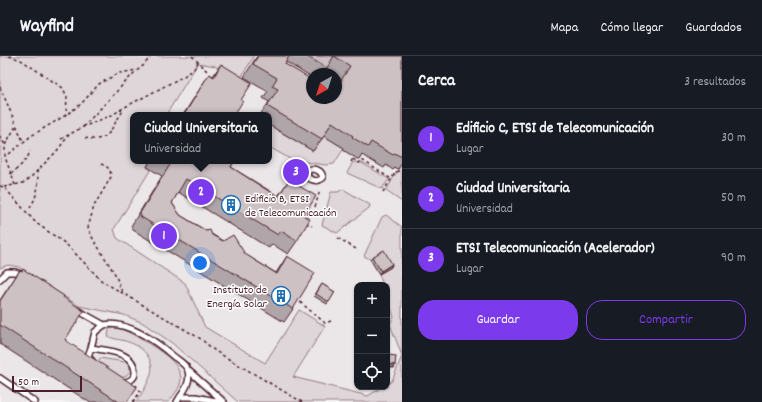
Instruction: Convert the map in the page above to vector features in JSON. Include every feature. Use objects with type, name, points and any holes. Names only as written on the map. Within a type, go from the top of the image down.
[{"type":"lane","points":[[0,280],[7,272],[15,272],[31,280]]},
{"type":"lane","points":[[69,305],[104,325]]},
{"type":"lane","points":[[91,348],[120,353],[132,361],[135,368],[135,374],[132,379],[123,383],[98,368],[88,356],[95,332],[104,325],[111,323],[138,332],[161,346],[224,402]]},
{"type":"lane","points":[[177,402],[187,387],[189,378],[188,370]]},
{"type":"lane","points":[[0,378],[35,402]]},
{"type":"lane","points":[[180,397],[196,397],[220,402]]},
{"type":"path","points":[[10,56],[21,60],[62,88],[67,96],[66,115]]},
{"type":"path","points":[[83,127],[151,56]]},
{"type":"path","points":[[192,56],[207,71]]},
{"type":"path","points":[[60,139],[83,127],[112,116],[125,107],[184,76],[194,69],[198,62]]},
{"type":"path","points":[[8,154],[23,141],[66,115],[81,104],[99,84],[119,73],[138,70]]},
{"type":"path","points":[[0,87],[23,141]]},
{"type":"path","points":[[85,138],[97,139],[106,136],[112,130],[125,107]]},
{"type":"path","points":[[5,145],[16,126]]},
{"type":"path","points":[[0,186],[4,187],[23,183],[56,152],[70,134]]},
{"type":"path","points":[[0,136],[5,145],[5,157],[14,185]]},
{"type":"path","points":[[11,174],[29,156],[30,151]]},
{"type":"path","points":[[351,162],[353,158],[359,163],[362,160],[391,179]]},
{"type":"path","points":[[101,164],[110,170],[111,177],[94,206],[88,228],[115,274],[122,294]]},
{"type":"path","points":[[383,192],[395,173],[402,169]]},
{"type":"path","points":[[30,208],[36,198],[38,188],[37,170]]},
{"type":"path","points":[[4,187],[36,223],[66,244],[102,281],[190,333],[215,351],[302,402]]},
{"type":"path","points":[[315,208],[320,190]]},
{"type":"path","points":[[306,223],[312,226]]},
{"type":"path","points":[[338,238],[356,249]]},
{"type":"path","points":[[300,302],[325,323],[331,321]]},
{"type":"path","points":[[132,379],[140,392],[133,402]]},
{"type":"shaded area","points":[[0,56],[402,56],[402,402],[0,402]]},
{"type":"shaded area","points":[[0,56],[254,56],[239,81],[215,66],[198,63],[168,112],[130,112],[130,164],[148,164],[147,167],[151,169],[114,229],[117,238],[185,283],[205,327],[265,363],[299,310],[325,326],[293,377],[368,396],[377,390],[390,390],[390,382],[392,381],[402,356],[402,402],[238,402],[172,343],[143,323],[124,315],[79,306],[19,267],[8,265],[0,268]]},
{"type":"shaded area","points":[[272,127],[313,151],[323,135],[344,148],[334,164],[326,165],[292,160],[272,149]]},
{"type":"shaded area","points":[[353,162],[362,163],[389,179],[382,189],[347,173]]},
{"type":"shaded area","points":[[402,162],[402,202],[386,191]]},
{"type":"shaded area","points":[[343,189],[370,205],[369,208],[337,233],[322,225],[331,192],[338,192]]},
{"type":"shaded area","points":[[386,215],[402,227],[402,356],[390,324],[394,317],[390,306],[390,282],[382,282],[379,274],[390,267],[382,252],[370,259],[364,256],[382,217]]},
{"type":"shaded area","points":[[116,327],[154,347],[175,364],[180,373],[181,382],[177,391],[168,402],[136,402],[150,378],[152,368],[151,363],[146,354],[138,347],[108,336],[109,329]]},
{"type":"shaded area","points":[[100,358],[125,362],[129,364],[129,372],[122,378],[98,362]]},
{"type":"building","points":[[258,56],[289,56],[285,64],[306,76],[306,104],[342,104],[342,79],[350,66],[334,56],[402,56],[402,157],[394,153],[393,155],[371,142],[368,147],[332,122],[322,139],[267,106],[278,89],[272,86],[277,78],[253,64]]},
{"type":"building","points":[[306,56],[334,56],[327,68]]},
{"type":"building","points":[[221,64],[252,83],[241,100],[243,101],[236,112],[186,112],[209,74],[214,77]]},
{"type":"building","points":[[170,164],[232,164],[231,167],[278,197],[289,180],[316,196],[304,216],[310,219],[297,241],[281,231],[278,235],[186,179],[172,203],[180,215],[206,231],[210,230],[212,235],[223,241],[233,235],[245,254],[277,274],[287,256],[315,273],[293,309],[141,217],[140,213]]},
{"type":"building","points":[[384,250],[392,264],[381,271],[372,257]]},
{"type":"building","points":[[23,269],[84,311],[65,340],[137,387],[127,402],[119,402],[0,325],[0,301],[20,270],[22,271]]},
{"type":"building","points":[[322,284],[335,292],[329,302],[316,294]]},
{"type":"building","points":[[390,355],[396,356],[395,365],[390,364]]},
{"type":"place","name":"ETSI Telecomunicación (Acelerador)","points":[[296,172]]},
{"type":"place","name":"Ciudad Universitaria","points":[[201,192]]},
{"type":"place","name":"Edificio B, ETSI de Telecomunicación","points":[[231,205]]},
{"type":"place","name":"Edificio C, ETSI de Telecomunicación","points":[[164,236]]},
{"type":"place","name":"Instituto de Energía Solar","points":[[281,296]]}]
